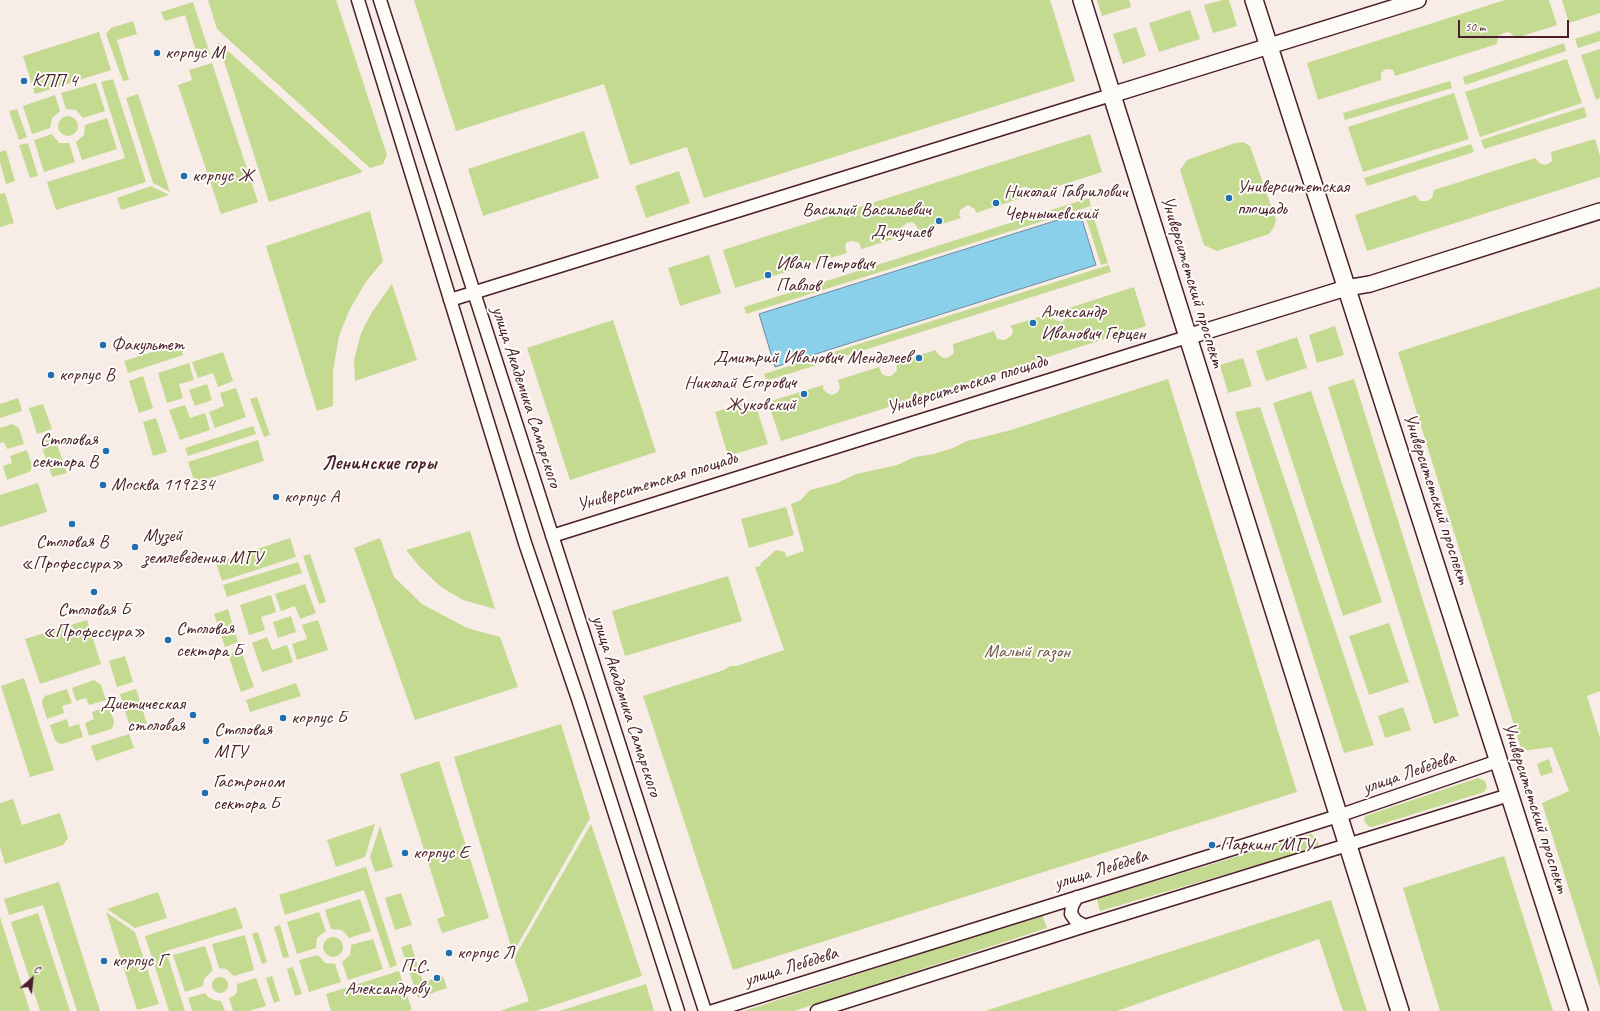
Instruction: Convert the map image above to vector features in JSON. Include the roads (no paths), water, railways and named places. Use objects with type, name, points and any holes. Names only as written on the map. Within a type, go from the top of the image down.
[{"type":"main road","name":"Университетский проспект","points":[[1082,0],[1400,1011]]},
{"type":"main road","name":"Университетский проспект","points":[[1254,0],[1578,1011]]},
{"type":"street","points":[[358,0],[525,543],[578,699],[678,1011]]},
{"type":"street","name":"улица Академика Самарского","points":[[380,0],[705,1011]]},
{"type":"street","points":[[450,300],[1418,0]]},
{"type":"street","name":"Университетская площадь","points":[[552,536],[1187,337],[1346,288],[1370,284],[1600,211]]},
{"type":"street","name":"улица Лебедева","points":[[713,1011],[1077,896],[1338,816],[1498,761]]},
{"type":"street","points":[[817,1011],[1085,926],[1348,846],[1509,795]]},
{"type":"street","points":[[1077,896],[1072,906],[1071,914],[1076,921],[1085,926]]},
{"type":"water","points":[[1080,213],[1096,265],[775,367],[759,314]]},
{"type":"place","name":"корпус М","points":[[157,53]]},
{"type":"place","name":"КПП 4","points":[[24,81]]},
{"type":"place","name":"корпус Ж","points":[[184,176]]},
{"type":"place","name":"Университетская площадь","points":[[1229,198]]},
{"type":"place","name":"Николай Гаврилович Чернышевский","points":[[996,203]]},
{"type":"place","name":"Василий Васильевич Докучаев","points":[[939,221]]},
{"type":"place","name":"Иван Петрович Павлов","points":[[768,275]]},
{"type":"place","name":"Александр Иванович Герцен","points":[[1033,323]]},
{"type":"place","name":"Факультет","points":[[103,345]]},
{"type":"place","name":"Дмитрий Иванович Менделеев","points":[[919,358]]},
{"type":"place","name":"корпус В","points":[[51,375]]},
{"type":"place","name":"Николай Егорович Жуковский","points":[[804,394]]},
{"type":"place","name":"Столовая сектора В","points":[[106,451]]},
{"type":"place","name":"Москва 119234","points":[[103,485]]},
{"type":"place","name":"корпус А","points":[[276,497]]},
{"type":"place","name":"Столовая В «Профессура»","points":[[72,524]]},
{"type":"place","name":"Музей землеведения МГУ","points":[[135,547]]},
{"type":"place","name":"Столовая Б «Профессура»","points":[[94,592]]},
{"type":"place","name":"Столовая сектора Б","points":[[168,640]]},
{"type":"place","name":"Диетическая столовая","points":[[193,715]]},
{"type":"place","name":"корпус Б","points":[[283,718]]},
{"type":"place","name":"Столовая МГУ","points":[[206,741]]},
{"type":"place","name":"Гастроном сектора Б","points":[[205,793]]},
{"type":"place","name":"Паркинг МГУ","points":[[1212,845]]},
{"type":"place","name":"корпус Е","points":[[405,853]]},
{"type":"place","name":"корпус Л","points":[[449,953]]},
{"type":"place","name":"корпус Г","points":[[104,961]]},
{"type":"place","name":"П.С. Александрову","points":[[437,978]]},
{"type":"district","name":"Ленинские горы","points":[[379,464]]},
{"type":"park label","name":"Малый газон","points":[[1027,652]]}]
